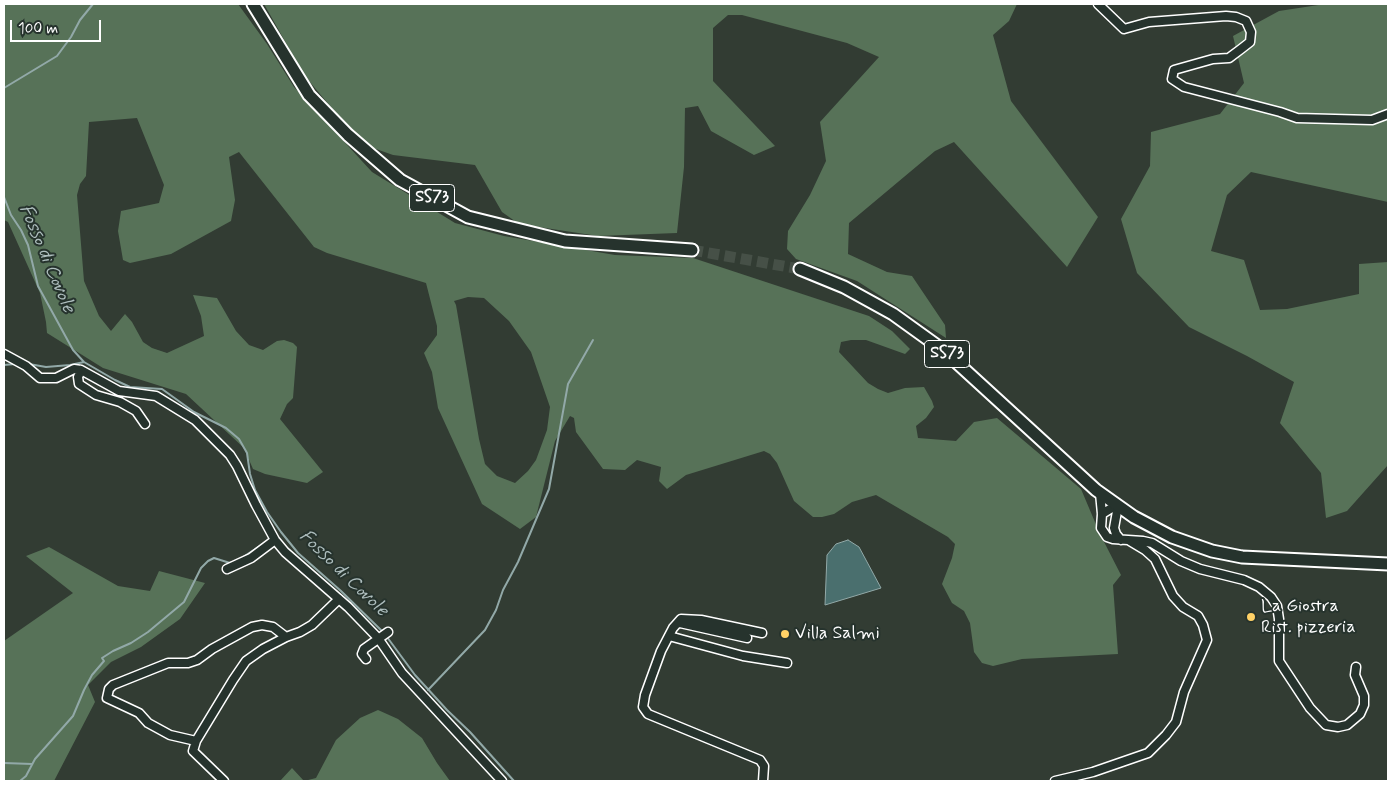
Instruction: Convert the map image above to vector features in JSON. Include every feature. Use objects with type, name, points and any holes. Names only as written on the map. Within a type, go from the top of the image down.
[{"type":"main road","name":"SS73","points":[[253,4],[309,95],[348,135],[408,185],[468,217],[565,241],[692,250]]},
{"type":"main road","name":"SS73","points":[[800,269],[844,288],[893,314],[943,350],[1100,492],[1134,517],[1172,537],[1219,553],[1242,557],[1388,564]]},
{"type":"street","points":[[1098,4],[1124,29],[1149,22],[1216,17],[1236,17],[1246,21],[1250,32],[1250,42],[1229,58],[1213,59],[1174,70],[1172,79],[1184,88],[1297,118],[1372,120],[1388,114]]},
{"type":"street","points":[[4,354],[26,366],[40,378],[56,378],[74,369],[81,370],[119,391],[156,396],[195,420],[233,460],[275,540],[293,560],[383,635],[402,673],[502,781]]},
{"type":"street","points":[[81,370],[78,377],[79,384],[96,395],[120,402],[136,411],[145,424]]},
{"type":"street","points":[[1100,492],[1102,514],[1100,522],[1103,534],[1113,539],[1152,543],[1181,561],[1200,569],[1244,580],[1260,587],[1271,597],[1277,606],[1279,619],[1279,661],[1310,708],[1326,726],[1338,727],[1347,725],[1360,714],[1364,705],[1364,696],[1354,675],[1356,667]]},
{"type":"street","points":[[1102,514],[1118,506],[1114,528],[1121,540]]},
{"type":"street","points":[[1116,521],[1125,517],[1134,517]]},
{"type":"street","points":[[227,569],[250,558],[275,540]]},
{"type":"street","points":[[1055,781],[1093,772],[1148,752],[1166,736],[1176,722],[1184,692],[1207,640],[1203,625],[1198,616],[1183,607],[1173,596],[1155,559],[1130,541]]},
{"type":"street","points":[[224,781],[193,752],[196,742],[246,661],[263,649],[312,625],[339,600]]},
{"type":"street","points":[[762,633],[701,620],[681,619],[673,628],[661,651],[645,695],[643,707],[648,714],[760,760],[764,766],[763,781]]},
{"type":"street","points":[[678,622],[747,638]]},
{"type":"street","points":[[196,742],[170,735],[148,723],[139,713],[107,698],[109,689],[168,663],[188,663],[197,660],[212,649],[252,627],[262,625],[274,627],[286,637]]},
{"type":"street","points":[[366,659],[362,654],[364,649],[383,635]]},
{"type":"street","points":[[669,636],[743,656],[787,663]]},
{"type":"street","points":[[1093,772],[1094,781]]},
{"type":"green space","points":[[4,4],[238,4],[267,44],[294,87],[372,172],[455,223],[504,236],[615,255],[693,258],[869,316],[892,331],[910,349],[905,354],[866,340],[841,342],[839,352],[868,383],[878,389],[888,393],[905,388],[924,387],[934,407],[926,418],[916,426],[918,438],[956,441],[974,422],[997,418],[1081,489],[1100,534],[1121,575],[1113,585],[1118,654],[1022,659],[993,666],[982,663],[974,652],[970,623],[964,611],[952,603],[942,584],[955,544],[948,537],[876,495],[852,502],[834,514],[813,517],[794,501],[777,463],[770,454],[764,451],[686,475],[667,489],[659,481],[661,467],[637,460],[625,470],[603,469],[576,432],[574,418],[570,416],[555,441],[536,517],[520,529],[482,504],[438,408],[432,372],[424,353],[437,335],[437,326],[426,283],[327,253],[314,247],[239,152],[229,157],[235,200],[231,221],[171,254],[130,263],[123,260],[118,231],[121,211],[159,203],[164,185],[137,118],[89,122],[86,176],[80,184],[77,195],[84,281],[99,316],[111,331],[125,314],[132,322],[143,342],[152,348],[167,353],[204,336],[201,316],[193,295],[217,298],[236,331],[249,345],[263,350],[277,341],[284,340],[293,343],[297,347],[293,398],[287,404],[280,419],[323,472],[307,483],[265,474],[253,469],[244,448],[186,394],[103,368],[47,333],[40,293],[8,222],[4,220]],"holes":[[[468,297],[484,298],[509,321],[531,352],[550,407],[547,430],[536,460],[528,471],[515,483],[497,476],[485,464],[454,301]]]},
{"type":"green space","points":[[264,4],[1017,4],[1009,21],[993,35],[1011,101],[1098,217],[1067,267],[954,142],[935,151],[849,223],[848,254],[887,272],[912,276],[945,325],[946,338],[857,281],[796,259],[787,249],[788,231],[810,195],[826,161],[820,122],[879,57],[847,43],[742,15],[728,15],[713,28],[713,81],[775,146],[754,155],[711,131],[698,106],[685,108],[684,167],[677,233],[598,236],[519,224],[502,212],[475,165],[393,155],[362,144],[304,75]]},
{"type":"green space","points":[[1325,4],[1388,4],[1388,202],[1251,172],[1227,195],[1211,251],[1244,260],[1260,310],[1287,309],[1359,294],[1359,264],[1388,262],[1388,465],[1347,511],[1326,518],[1321,473],[1280,423],[1294,382],[1189,327],[1137,273],[1121,219],[1150,166],[1151,132],[1220,114],[1244,83],[1233,36],[1279,11]]},
{"type":"green space","points":[[49,547],[118,586],[150,591],[159,571],[205,583],[180,619],[141,647],[111,662],[88,685],[95,702],[54,781],[4,781],[4,641],[73,593],[26,556]]},
{"type":"green space","points":[[378,710],[398,719],[422,738],[450,781],[304,781],[316,778],[336,740],[360,718]]},
{"type":"green space","points":[[292,768],[304,781],[280,781]]},
{"type":"water","points":[[848,540],[859,547],[881,588],[825,605],[827,555],[836,544]]},
{"type":"waterway","points":[[4,88],[57,56],[71,37],[80,20],[93,4]]},
{"type":"waterway","name":"Fosso di Covole","points":[[4,197],[11,215],[28,245],[38,286],[73,350],[84,362],[130,387],[162,389],[194,412],[226,428],[239,439],[247,453],[250,474],[255,490],[281,532],[298,553],[384,633]]},
{"type":"waterway","points":[[428,690],[485,630],[496,610],[503,590],[518,562],[549,489],[568,384],[593,340]]},
{"type":"waterway","points":[[29,364],[46,367],[84,362]]},
{"type":"waterway","points":[[4,365],[15,364]]},
{"type":"waterway","points":[[20,781],[26,776],[35,759],[73,716],[92,675],[104,661],[102,658],[148,632],[184,602],[201,568],[208,561],[214,558],[230,563],[237,561],[269,540]]},
{"type":"waterway","name":"Fosso di Covole","points":[[387,637],[415,675],[514,781]]},
{"type":"waterway","points":[[4,763],[32,764]]},
{"type":"tunnel","points":[[692,250],[800,269]]},
{"type":"place","name":"La Giostra Rist. pizzeria","points":[[1251,617]]},
{"type":"place","name":"Villa Salmi","points":[[785,634]]}]
